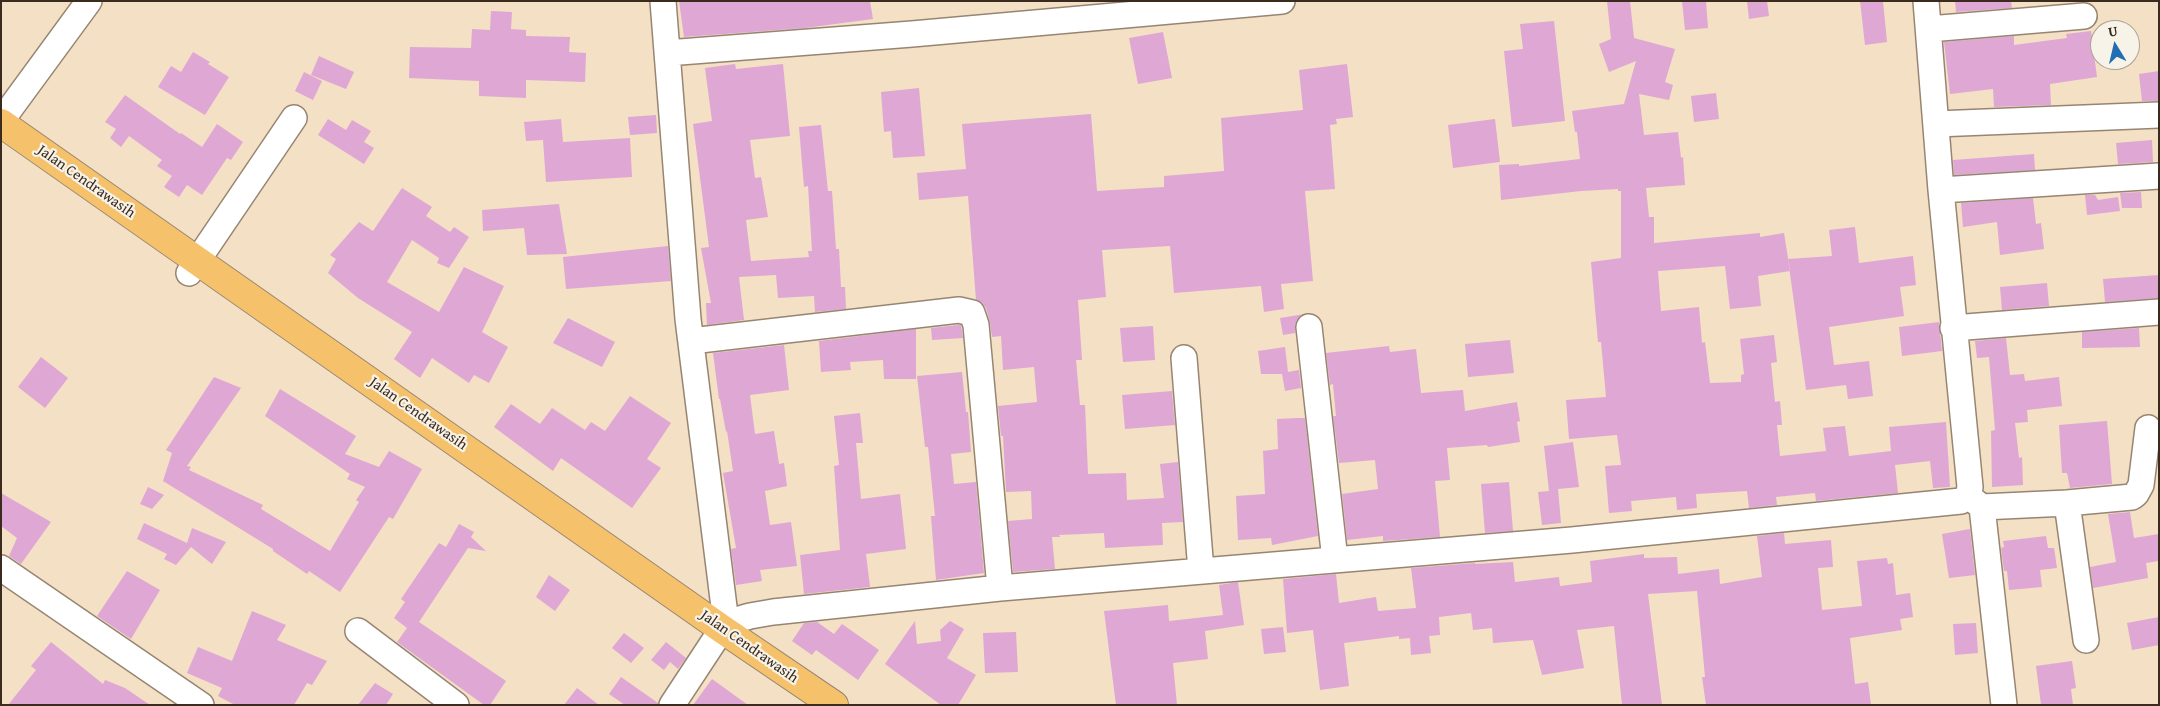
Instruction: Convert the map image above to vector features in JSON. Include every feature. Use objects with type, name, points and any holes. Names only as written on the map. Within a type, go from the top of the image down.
[{"type":"main road","name":"Jalan Cendrawasih","points":[[1,122],[193,266],[721,631],[834,705]]},
{"type":"main road","name":"Jalan Cendrawasih","points":[[1,144],[193,266]]},
{"type":"main road","name":"Jalan Cendrawasih","points":[[721,631],[806,705]]},
{"type":"street","points":[[1,122],[89,1]]},
{"type":"street","points":[[663,1],[690,341],[721,631]]},
{"type":"street","points":[[667,53],[912,34],[1282,1]]},
{"type":"street","points":[[1926,1],[1953,328],[1970,487],[1975,502],[2004,705]]},
{"type":"street","points":[[1929,29],[2084,16]]},
{"type":"street","points":[[1936,124],[2159,114]]},
{"type":"street","points":[[193,266],[294,118]]},
{"type":"street","points":[[1941,190],[2159,176]]},
{"type":"street","points":[[690,341],[959,310],[972,313],[976,325],[1000,588]]},
{"type":"street","points":[[1953,328],[2159,312]]},
{"type":"street","points":[[1309,327],[1335,560]]},
{"type":"street","points":[[1184,358],[1201,571]]},
{"type":"street","points":[[672,705],[721,631],[750,616],[1000,588],[1572,540],[1952,503],[2067,503],[2126,498],[2136,494],[2141,485],[2148,428]]},
{"type":"street","points":[[2067,503],[2086,640]]},
{"type":"street","points":[[1,568],[201,705]]},
{"type":"street","points":[[358,631],[456,705]]},
{"type":"building","points":[[679,1],[870,1],[873,19],[805,28],[684,37]]},
{"type":"building","points":[[1607,1],[1630,1],[1634,38],[1675,49],[1665,82],[1673,85],[1669,100],[1639,94],[1644,135],[1678,132],[1681,158],[1683,157],[1685,185],[1646,188],[1649,217],[1654,217],[1654,243],[1760,233],[1760,237],[1784,233],[1790,271],[1758,276],[1761,306],[1730,309],[1725,266],[1658,271],[1661,311],[1699,307],[1702,343],[1705,342],[1710,383],[1741,382],[1741,375],[1744,374],[1740,339],[1774,335],[1777,362],[1771,363],[1775,402],[1780,401],[1782,425],[1777,425],[1780,456],[1826,451],[1823,428],[1845,426],[1849,456],[1891,451],[1889,427],[1946,422],[1950,487],[1933,488],[1930,461],[1895,465],[1898,493],[1816,501],[1815,493],[1776,497],[1777,505],[1749,508],[1747,491],[1696,494],[1697,508],[1677,510],[1676,497],[1631,501],[1632,511],[1609,513],[1605,466],[1621,465],[1617,435],[1569,439],[1566,400],[1606,397],[1601,342],[1598,342],[1591,262],[1621,258],[1621,191],[1618,191],[1618,189],[1581,191],[1501,200],[1499,165],[1519,164],[1519,166],[1580,159],[1572,111],[1624,104],[1636,61],[1609,72],[1599,44],[1611,39]]},
{"type":"building","points":[[1682,1],[1706,1],[1708,28],[1685,30]]},
{"type":"building","points":[[1747,1],[1767,1],[1769,16],[1749,19]]},
{"type":"building","points":[[1860,1],[1883,1],[1887,42],[1865,45]]},
{"type":"building","points":[[1955,1],[2011,1],[2012,8],[1956,12]]},
{"type":"building","points":[[491,11],[512,12],[511,29],[526,30],[526,36],[570,37],[569,52],[586,53],[585,82],[526,80],[526,98],[479,96],[479,81],[409,78],[410,47],[471,48],[472,29],[490,30]]},
{"type":"building","points":[[1554,21],[1565,121],[1512,127],[1504,51],[1523,49],[1520,24]]},
{"type":"building","points":[[2090,31],[2090,70],[2096,70],[2097,77],[2050,84],[2051,105],[1994,107],[1993,89],[1950,94],[1944,42],[2014,36],[2014,45],[2067,38],[2066,34]]},
{"type":"building","points":[[1163,32],[1172,78],[1138,84],[1129,38]]},
{"type":"building","points":[[193,52],[229,77],[205,115],[158,87],[171,66],[181,72]]},
{"type":"building","points":[[319,56],[354,72],[346,89],[311,75]]},
{"type":"building","points":[[735,64],[736,69],[783,64],[790,136],[750,140],[755,178],[761,177],[768,217],[746,220],[751,261],[809,257],[808,251],[812,251],[808,186],[804,187],[799,127],[821,125],[828,191],[832,191],[836,249],[839,249],[841,287],[845,287],[846,309],[815,312],[814,296],[778,298],[776,275],[739,277],[744,320],[707,325],[706,303],[711,303],[701,248],[709,247],[693,124],[712,121],[705,68]]},
{"type":"building","points":[[1347,64],[1353,117],[1336,119],[1337,124],[1330,125],[1335,189],[1305,191],[1313,281],[1281,284],[1284,309],[1264,312],[1261,286],[1174,293],[1170,246],[1102,250],[1106,297],[1078,300],[1082,360],[1076,360],[1080,405],[1085,405],[1088,474],[1126,473],[1127,500],[1164,498],[1160,464],[1178,462],[1183,522],[1162,523],[1163,545],[1105,548],[1104,533],[1052,537],[1055,569],[1013,572],[1008,521],[1032,519],[1031,491],[1006,492],[1003,436],[1001,436],[998,406],[1037,402],[1034,367],[1003,370],[1001,336],[992,337],[986,308],[976,300],[968,196],[919,200],[917,173],[966,169],[962,124],[1091,114],[1097,191],[1164,187],[1164,176],[1224,171],[1221,118],[1303,110],[1299,70]]},
{"type":"building","points":[[2159,71],[2159,101],[2142,101],[2139,74]]},
{"type":"building","points":[[304,72],[322,81],[313,100],[295,91]]},
{"type":"building","points":[[919,88],[925,156],[893,158],[891,131],[884,132],[881,92]]},
{"type":"building","points":[[1716,93],[1719,119],[1694,122],[1691,96]]},
{"type":"building","points":[[125,95],[180,134],[202,147],[217,124],[243,142],[231,160],[227,158],[202,195],[187,185],[179,197],[164,187],[172,176],[157,166],[162,160],[129,136],[121,147],[110,138],[116,129],[105,122]]},
{"type":"building","points":[[656,115],[657,133],[630,135],[628,117]]},
{"type":"building","points":[[328,119],[346,130],[352,120],[371,131],[364,142],[374,148],[364,164],[318,135]]},
{"type":"building","points":[[561,119],[563,142],[630,138],[632,177],[546,182],[543,140],[526,141],[524,122]]},
{"type":"building","points":[[1495,119],[1500,162],[1453,168],[1448,125]]},
{"type":"building","points":[[2152,140],[2153,162],[2118,164],[2116,143]]},
{"type":"building","points":[[2034,154],[2035,170],[1954,175],[1953,160]]},
{"type":"building","points":[[402,188],[432,207],[426,216],[450,232],[454,227],[469,237],[449,268],[437,263],[439,258],[412,240],[387,282],[439,312],[464,267],[504,286],[482,332],[508,347],[489,383],[474,375],[469,383],[432,358],[420,378],[394,359],[412,332],[358,298],[328,273],[336,259],[330,255],[359,222],[373,231]]},
{"type":"building","points":[[2141,192],[2142,208],[2122,208],[2120,193]]},
{"type":"building","points":[[2085,195],[2095,195],[2098,200],[2118,197],[2120,211],[2087,215]]},
{"type":"building","points":[[2033,198],[2036,224],[2041,223],[2044,249],[2000,255],[1997,222],[1963,227],[1961,203]]},
{"type":"building","points":[[559,204],[567,254],[527,255],[524,228],[483,231],[482,210]]},
{"type":"building","points":[[1855,227],[1859,263],[1913,256],[1916,285],[1900,287],[1904,316],[1829,327],[1834,365],[1869,361],[1873,396],[1848,399],[1846,385],[1806,390],[1788,259],[1832,256],[1829,230]]},
{"type":"building","points":[[668,246],[671,281],[566,289],[563,257]]},
{"type":"building","points":[[2159,275],[2159,298],[2105,302],[2103,279]]},
{"type":"building","points":[[2047,283],[2049,306],[2002,310],[2000,287]]},
{"type":"building","points":[[1305,314],[1296,321],[1295,333],[1283,335],[1280,318]]},
{"type":"building","points":[[568,318],[615,342],[602,367],[553,343]]},
{"type":"building","points":[[1939,322],[1942,351],[1902,356],[1899,327]]},
{"type":"building","points":[[961,325],[963,338],[932,340],[931,328]]},
{"type":"building","points":[[1153,326],[1155,360],[1123,362],[1120,328]]},
{"type":"building","points":[[2139,328],[2140,347],[2082,348],[2082,332]]},
{"type":"building","points":[[916,329],[916,379],[884,379],[883,360],[850,362],[851,370],[821,372],[819,341]]},
{"type":"building","points":[[2006,338],[2010,375],[2024,374],[2025,381],[2059,377],[2062,406],[2027,410],[2028,422],[2015,423],[2019,458],[2022,457],[2023,485],[1992,487],[1991,431],[1995,430],[1989,357],[1977,358],[1975,341]]},
{"type":"building","points":[[1510,340],[1514,373],[1468,377],[1465,344]]},
{"type":"building","points":[[784,345],[789,390],[750,395],[755,434],[774,431],[779,464],[784,463],[787,486],[765,491],[770,525],[791,522],[797,566],[760,570],[762,581],[736,585],[731,549],[736,548],[723,473],[733,471],[727,431],[719,399],[713,353]]},
{"type":"building","points":[[1389,346],[1390,352],[1416,349],[1421,393],[1463,390],[1465,411],[1517,402],[1520,421],[1517,422],[1520,442],[1488,447],[1487,445],[1447,448],[1450,480],[1435,481],[1440,537],[1383,541],[1383,536],[1347,540],[1342,494],[1378,489],[1375,460],[1339,463],[1333,416],[1336,416],[1333,384],[1330,385],[1326,353]]},
{"type":"building","points":[[1285,347],[1288,372],[1299,370],[1301,388],[1285,391],[1282,374],[1261,374],[1258,351]]},
{"type":"building","points":[[41,357],[68,378],[45,408],[18,387]]},
{"type":"building","points":[[962,372],[971,452],[951,454],[954,484],[976,482],[984,573],[936,580],[931,516],[935,516],[928,447],[925,447],[917,376]]},
{"type":"building","points":[[214,377],[241,388],[187,466],[191,467],[189,470],[263,505],[261,509],[330,551],[359,502],[356,500],[365,487],[347,479],[350,474],[265,416],[280,389],[356,436],[345,454],[379,467],[389,451],[422,469],[393,519],[389,517],[340,592],[309,571],[307,574],[273,551],[273,549],[163,481],[172,453],[166,450]]},
{"type":"building","points":[[1172,391],[1175,425],[1125,429],[1122,395]]},
{"type":"building","points":[[630,396],[671,423],[647,459],[661,468],[632,508],[561,458],[553,471],[494,427],[511,404],[540,424],[552,408],[585,430],[591,422],[605,431]]},
{"type":"building","points":[[860,413],[863,443],[856,443],[861,499],[900,494],[906,549],[866,554],[870,587],[804,594],[800,555],[840,550],[834,466],[839,465],[834,416]]},
{"type":"building","points":[[1305,418],[1318,536],[1272,545],[1271,538],[1238,540],[1236,496],[1265,494],[1263,451],[1278,449],[1277,419]]},
{"type":"building","points":[[2107,421],[2112,484],[2070,488],[2067,473],[2062,473],[2059,425]]},
{"type":"building","points":[[1573,442],[1579,487],[1558,489],[1561,523],[1542,525],[1538,492],[1549,491],[1544,446]]},
{"type":"building","points":[[1509,482],[1513,531],[1485,533],[1481,484]]},
{"type":"building","points":[[148,487],[164,495],[152,509],[140,504]]},
{"type":"building","points":[[1,493],[51,522],[21,564],[9,556],[17,538],[1,526]]},
{"type":"building","points":[[2130,512],[2134,538],[2159,534],[2159,561],[2146,563],[2148,578],[2093,588],[2090,567],[2116,562],[2108,514]]},
{"type":"building","points":[[144,523],[187,543],[192,528],[226,542],[212,564],[191,547],[176,565],[164,559],[167,554],[137,539]]},
{"type":"building","points":[[459,524],[474,532],[471,537],[486,551],[468,548],[419,622],[506,681],[490,705],[484,705],[397,642],[407,628],[394,618],[405,602],[401,599],[439,543],[446,547]]},
{"type":"building","points":[[1970,529],[1975,575],[1949,578],[1942,534]]},
{"type":"building","points":[[1784,533],[1785,544],[1831,540],[1833,567],[1818,568],[1822,610],[1862,606],[1857,561],[1887,558],[1888,564],[1893,563],[1896,595],[1910,593],[1913,617],[1900,619],[1902,630],[1850,638],[1855,684],[1868,682],[1871,705],[1706,705],[1702,677],[1705,677],[1697,591],[1648,594],[1662,705],[1622,705],[1614,626],[1577,630],[1584,668],[1542,675],[1533,640],[1493,643],[1492,628],[1473,630],[1471,613],[1439,617],[1440,635],[1429,636],[1431,653],[1411,655],[1410,638],[1399,639],[1399,636],[1344,643],[1349,686],[1320,690],[1313,630],[1287,633],[1283,579],[1336,574],[1339,603],[1376,597],[1378,611],[1416,608],[1411,568],[1513,562],[1515,582],[1559,577],[1560,586],[1592,582],[1590,561],[1644,554],[1644,558],[1677,557],[1678,574],[1719,569],[1720,584],[1762,577],[1757,536]]},
{"type":"building","points":[[2046,536],[2048,548],[2054,548],[2057,568],[2040,570],[2042,587],[2009,590],[2007,571],[2004,571],[2001,548],[2004,547],[2003,541]]},
{"type":"building","points":[[127,571],[160,590],[131,639],[97,616]]},
{"type":"building","points":[[549,575],[570,590],[555,611],[536,597]]},
{"type":"building","points":[[1238,582],[1244,625],[1205,631],[1208,659],[1173,663],[1177,705],[1116,705],[1104,611],[1168,605],[1169,621],[1223,615],[1219,585]]},
{"type":"building","points":[[252,611],[286,625],[277,640],[327,661],[312,685],[307,683],[294,705],[235,705],[218,696],[222,688],[187,673],[198,647],[232,661]]},
{"type":"building","points":[[2159,617],[2159,645],[2132,650],[2127,623]]},
{"type":"building","points":[[915,621],[917,644],[941,641],[940,630],[950,621],[964,629],[947,658],[976,675],[958,705],[941,705],[885,664]]},
{"type":"building","points":[[817,622],[834,634],[842,624],[879,650],[858,680],[816,650],[812,655],[792,641],[804,623]]},
{"type":"building","points":[[1976,623],[1978,653],[1955,655],[1953,624]]},
{"type":"building","points":[[1283,627],[1286,652],[1264,654],[1261,629]]},
{"type":"building","points":[[1016,632],[1018,672],[985,673],[983,633]]},
{"type":"building","points":[[624,633],[644,648],[631,663],[612,648]]},
{"type":"building","points":[[51,642],[103,684],[105,680],[125,688],[150,705],[8,705],[36,670],[31,666]]},
{"type":"building","points":[[666,642],[686,658],[678,669],[670,662],[664,670],[651,660]]},
{"type":"building","points":[[2072,661],[2076,688],[2071,689],[2073,705],[2041,705],[2036,666]]},
{"type":"building","points":[[621,677],[658,703],[658,705],[625,705],[609,694]]},
{"type":"building","points":[[712,679],[748,705],[693,705]]},
{"type":"building","points":[[375,683],[393,694],[386,705],[358,705]]},
{"type":"building","points":[[577,688],[599,705],[564,705]]}]
